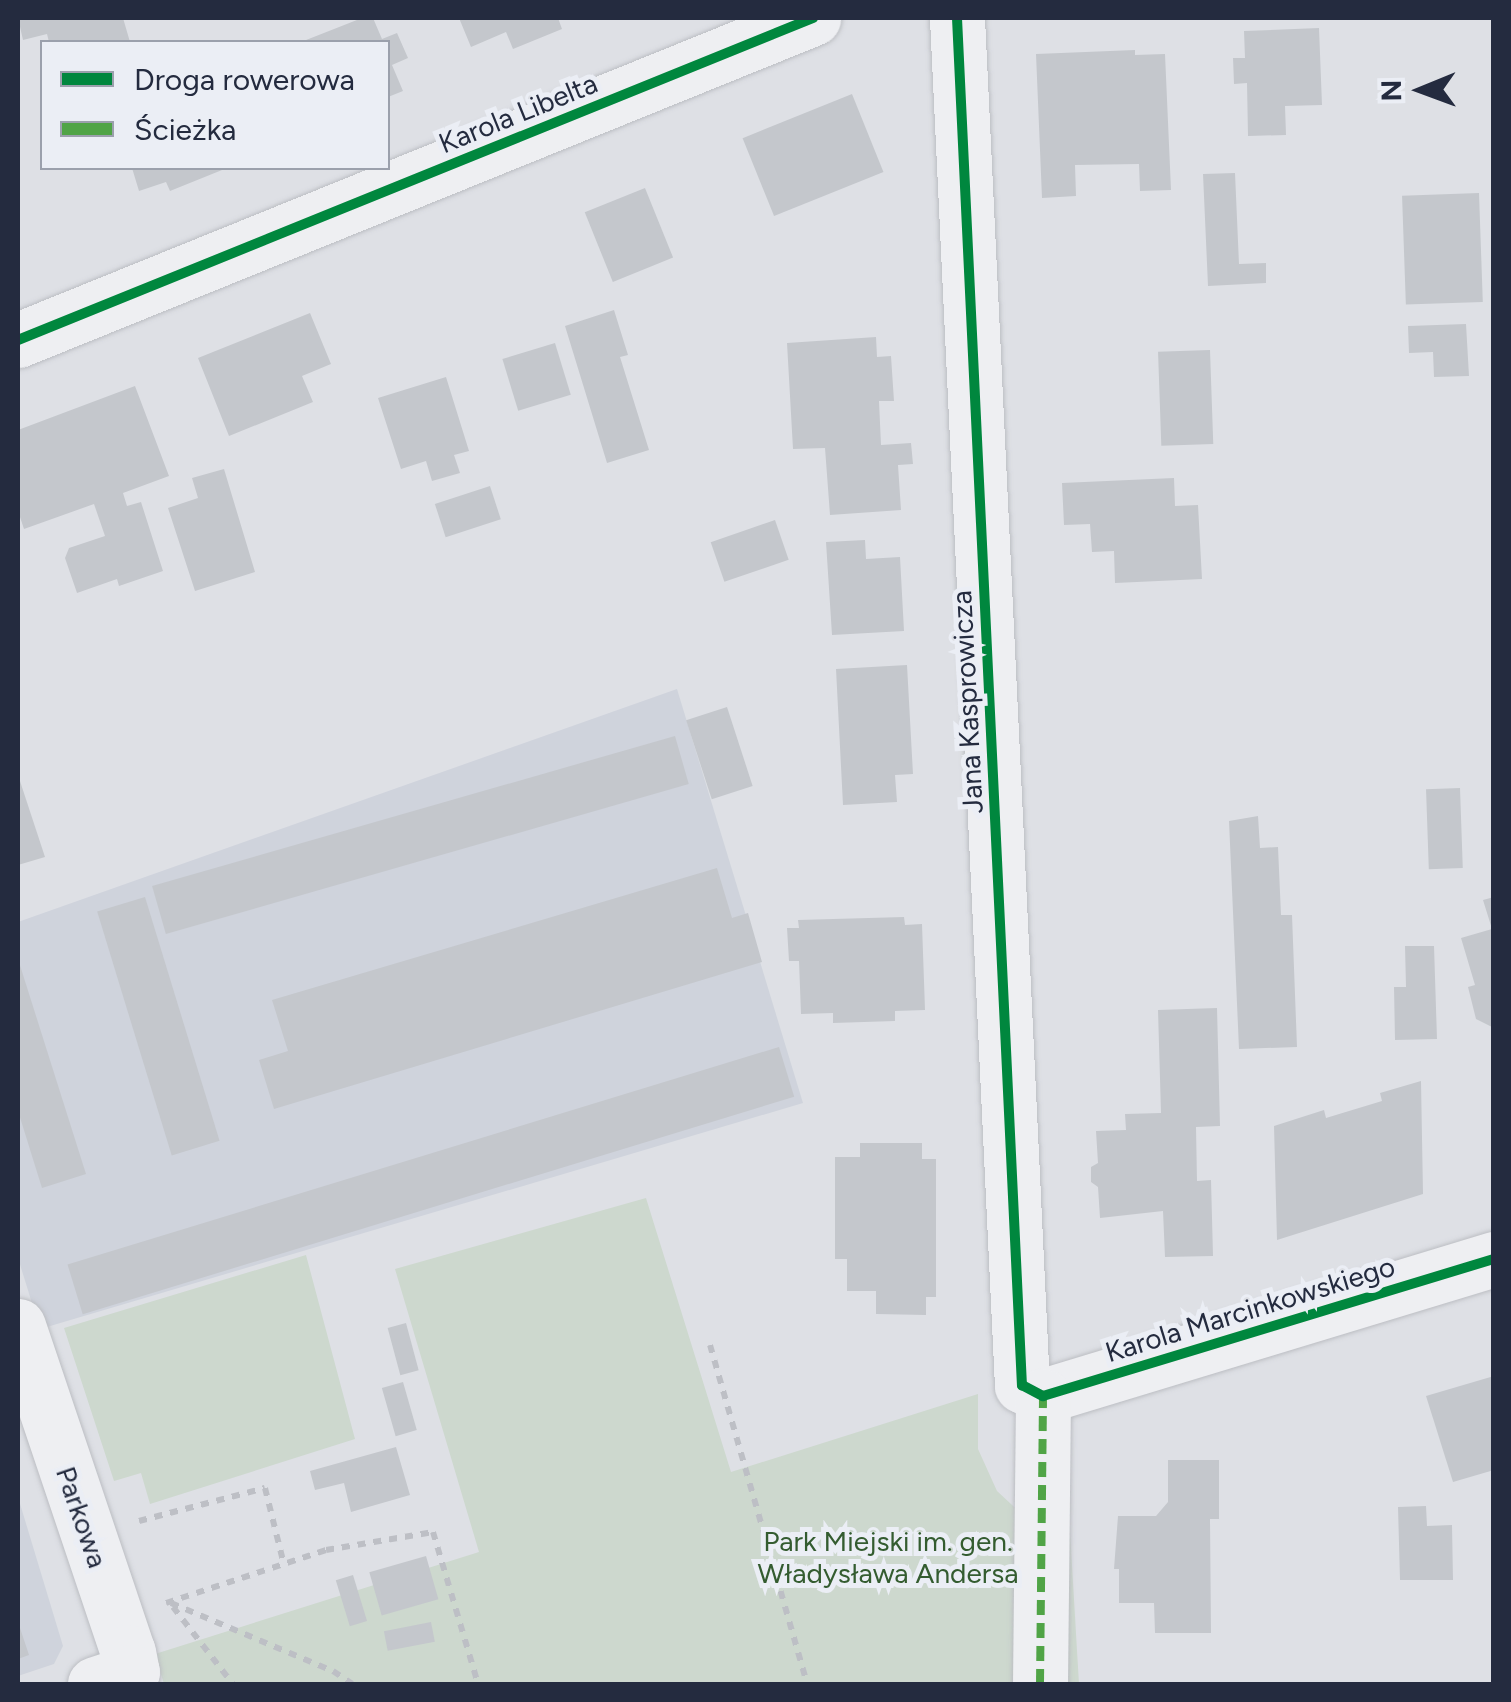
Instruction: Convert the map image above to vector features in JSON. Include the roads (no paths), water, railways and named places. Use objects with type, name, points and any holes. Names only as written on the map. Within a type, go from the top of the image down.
[{"type":"street","name":"Karola Libelta","points":[[18,340],[813,18]]},
{"type":"street","name":"Jana Kasprowicza","points":[[957,18],[1033,1390],[1040,1684]]},
{"type":"street","name":"Karola Marcinkowskiego","points":[[1033,1390],[1494,1258]]},
{"type":"street","name":"Parkowa","points":[[18,1326],[116,1615],[121,1680]]},
{"type":"park label","name":"Park Miejski im. gen. Władysława Andersa","points":[[888,1557]]}]
